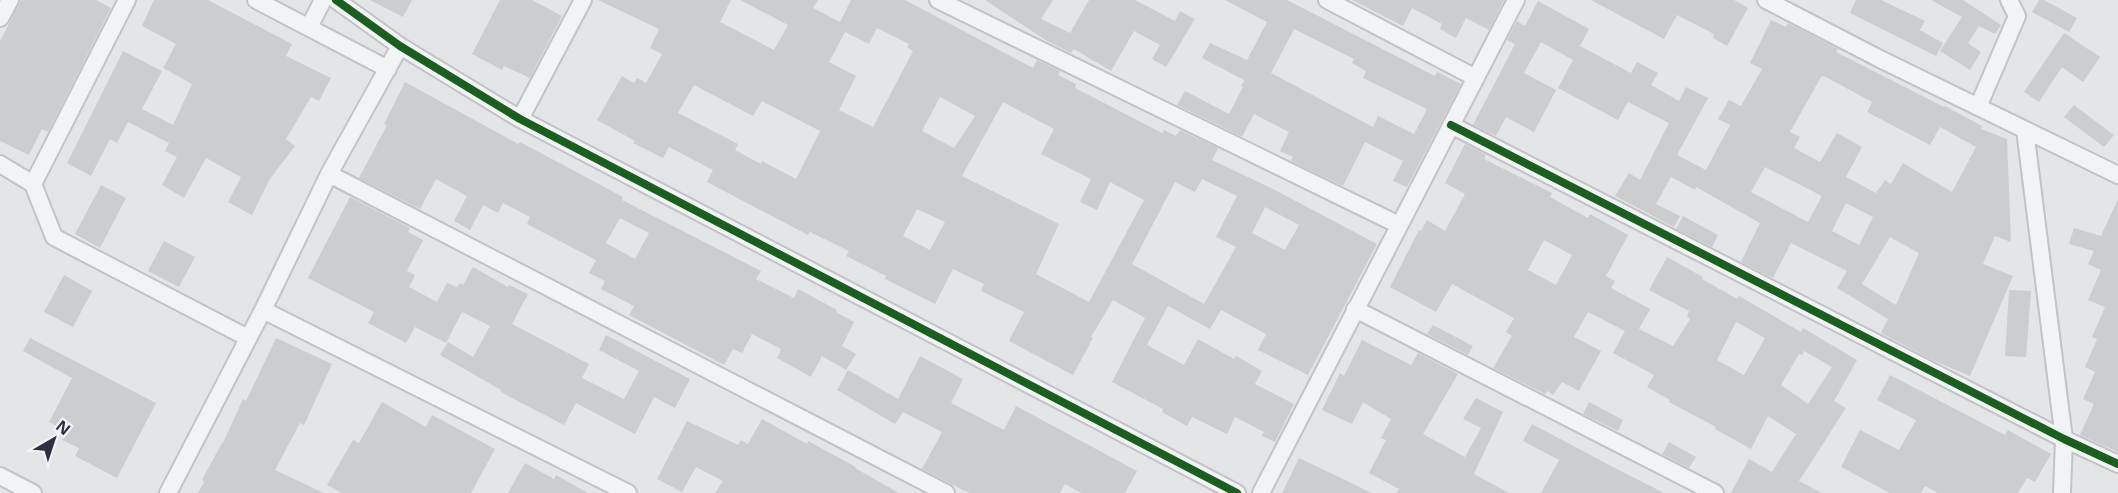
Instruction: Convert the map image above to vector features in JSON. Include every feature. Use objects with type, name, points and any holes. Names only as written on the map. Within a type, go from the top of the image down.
[{"type":"street","points":[[0,18],[10,0]]},
{"type":"street","points":[[33,184],[127,0]]},
{"type":"street","points":[[256,0],[388,69]]},
{"type":"street","points":[[309,27],[323,0]]},
{"type":"street","points":[[336,0],[400,46],[520,119],[1237,493]]},
{"type":"street","points":[[520,119],[583,0]]},
{"type":"street","points":[[938,0],[1399,225]]},
{"type":"street","points":[[1327,0],[1476,78]]},
{"type":"street","points":[[1261,493],[1516,0]]},
{"type":"street","points":[[1766,0],[2118,175]]},
{"type":"street","points":[[1978,107],[2017,16],[2009,0]]},
{"type":"street","points":[[168,493],[263,310],[329,174],[400,46]]},
{"type":"street","points":[[1451,125],[2064,439],[2118,464]]},
{"type":"street","points":[[2025,130],[2064,439],[2062,493]]},
{"type":"street","points":[[0,164],[33,184],[54,237],[248,338]]},
{"type":"street","points":[[329,174],[946,493]]},
{"type":"street","points":[[1355,309],[1714,493]]},
{"type":"street","points":[[263,310],[628,493]]},
{"type":"street","points":[[0,476],[33,493]]},
{"type":"building","points":[[21,0],[96,0],[111,8],[48,132],[42,129],[29,155],[0,141],[0,41]]},
{"type":"building","points":[[154,0],[208,0],[292,44],[286,56],[331,78],[319,101],[311,97],[286,139],[295,146],[270,179],[252,215],[228,202],[241,177],[206,158],[184,198],[162,185],[177,157],[165,151],[169,143],[128,122],[117,143],[110,139],[91,176],[67,163],[123,51],[162,71],[142,109],[173,125],[192,84],[163,68],[176,44],[142,26]]},
{"type":"building","points":[[370,0],[412,0],[403,17]]},
{"type":"building","points":[[500,0],[532,0],[562,16],[530,78],[504,66],[502,70],[472,54]]},
{"type":"building","points":[[598,0],[731,0],[720,22],[774,50],[788,25],[740,0],[818,0],[813,8],[840,22],[851,0],[905,0],[1033,68],[1037,60],[1060,71],[1058,75],[1076,84],[1075,88],[1162,133],[1164,130],[1176,136],[1180,130],[1218,148],[1212,160],[1273,189],[1377,244],[1308,375],[1258,350],[1266,334],[1221,310],[1210,329],[1168,306],[1147,345],[1184,365],[1198,339],[1262,371],[1255,384],[1294,404],[1275,442],[1262,436],[1264,432],[1235,417],[1227,434],[1192,417],[1187,426],[1162,412],[1163,409],[1112,382],[1145,318],[1113,300],[1091,337],[1093,338],[1073,375],[1009,341],[1024,312],[981,291],[984,284],[953,269],[935,304],[846,256],[849,251],[810,232],[808,235],[707,182],[713,170],[669,147],[663,158],[633,143],[635,141],[597,120],[622,76],[634,83],[637,78],[646,83],[662,54],[650,48],[659,29]],"holes":[[[877,28],[909,44],[907,47],[913,51],[873,127],[839,110],[856,76],[829,62],[845,32],[869,44]],[[694,85],[753,116],[762,101],[820,131],[796,179],[735,150],[738,144],[678,113]],[[940,97],[975,116],[954,148],[922,131]],[[1003,102],[1054,129],[1041,154],[1091,179],[1080,202],[1097,210],[1110,182],[1144,200],[1089,302],[1036,274],[1059,224],[962,176]],[[1202,179],[1237,196],[1216,237],[1236,247],[1204,304],[1132,264],[1175,182],[1195,192]],[[1265,207],[1299,225],[1285,250],[1252,233]],[[917,209],[945,222],[930,250],[903,236]]]},
{"type":"building","points":[[985,0],[1053,0],[1041,19],[1070,33],[1089,0],[1135,0],[1175,21],[1180,11],[1195,19],[1166,67],[1152,59],[1160,45],[1134,31],[1111,71],[1074,49],[1071,53],[1047,41]]},
{"type":"building","points":[[1225,0],[1287,0],[1435,76],[1437,72],[1461,84],[1407,187],[1393,181],[1403,161],[1365,142],[1343,186],[1291,161],[1293,157],[1280,151],[1289,132],[1254,114],[1242,137],[1177,105],[1185,91],[1229,114],[1243,87],[1241,86],[1244,80],[1202,58],[1210,43],[1247,60],[1267,22]],"holes":[[[1294,29],[1354,59],[1352,63],[1366,71],[1363,78],[1427,109],[1414,134],[1378,116],[1373,127],[1271,73]]]},
{"type":"building","points":[[1352,0],[1504,0],[1489,30],[1466,18],[1456,38],[1440,29],[1442,24],[1412,8],[1403,26]]},
{"type":"building","points":[[1591,0],[1734,0],[1748,8],[1727,46],[1713,38],[1714,34],[1677,15],[1664,39]]},
{"type":"building","points":[[1856,0],[1881,0],[1925,21],[1920,30],[1943,43],[1936,56],[1850,13]]},
{"type":"building","points":[[1931,0],[1963,0],[2001,25],[1995,34],[1979,26],[1968,43],[1981,52],[1970,70],[1940,51],[1962,17]]},
{"type":"building","points":[[2039,0],[2044,0],[2077,18],[2069,32],[2032,12]]},
{"type":"building","points":[[1538,1],[1589,29],[1580,46],[1631,73],[1637,62],[1658,73],[1651,85],[1679,101],[1686,87],[1708,98],[1677,155],[1706,170],[1730,125],[1718,119],[1729,100],[1741,106],[1762,69],[1750,63],[1771,20],[1786,27],[1788,23],[1838,49],[1836,52],[1982,126],[1981,129],[2007,139],[2011,242],[1995,236],[1983,264],[2013,276],[1970,376],[1930,359],[1881,333],[1888,319],[1837,288],[1847,271],[1791,243],[1773,278],[1741,262],[1760,223],[1696,187],[1695,190],[1671,177],[1656,204],[1680,216],[1674,227],[1615,196],[1629,173],[1640,180],[1669,123],[1628,102],[1618,120],[1558,88],[1573,60],[1541,42],[1524,73],[1556,90],[1534,132],[1506,117],[1496,136],[1473,125],[1515,44],[1507,40],[1517,21],[1525,26]],"holes":[[[1824,76],[1872,102],[1867,112],[1930,145],[1940,127],[1976,147],[1952,192],[1903,163],[1891,184],[1885,180],[1876,193],[1846,177],[1862,147],[1837,133],[1820,162],[1794,148],[1800,137],[1790,132],[1821,77]],[[1765,167],[1822,196],[1808,222],[1751,192]],[[1846,203],[1873,217],[1859,245],[1832,231]],[[1890,237],[1919,253],[1896,305],[1862,284]]]},
{"type":"building","points":[[2064,33],[2100,57],[2083,82],[2062,67],[2039,102],[2024,92]]},
{"type":"building","points":[[405,82],[518,144],[520,142],[623,197],[622,200],[761,271],[756,279],[794,298],[798,289],[837,310],[836,312],[854,322],[842,346],[856,354],[846,370],[822,356],[811,377],[777,358],[781,349],[752,334],[742,353],[733,349],[724,365],[629,315],[634,306],[601,289],[605,281],[589,273],[596,260],[527,224],[530,217],[503,203],[498,213],[483,205],[470,230],[454,221],[467,196],[436,179],[420,209],[359,178],[387,125],[384,124]],"holes":[[[620,218],[649,233],[635,259],[606,243]]]},
{"type":"building","points":[[2074,105],[2114,135],[2104,147],[2064,117]]},
{"type":"building","points":[[1465,144],[1486,155],[1484,159],[1552,193],[1550,197],[1588,218],[1590,214],[1628,235],[1606,276],[1615,281],[1611,288],[1650,309],[1639,329],[1673,346],[1690,319],[1687,316],[1689,311],[1649,290],[1667,257],[1737,299],[1739,296],[1801,332],[1803,328],[1857,360],[1834,401],[1846,408],[1799,481],[1822,493],[1731,493],[1749,459],[1772,472],[1796,434],[1768,416],[1751,449],[1715,429],[1716,427],[1669,402],[1670,400],[1647,387],[1654,375],[1613,353],[1625,331],[1588,312],[1574,337],[1601,351],[1579,391],[1562,382],[1553,395],[1548,391],[1545,394],[1493,368],[1512,336],[1506,332],[1514,318],[1452,284],[1436,312],[1390,287],[1419,230],[1421,231],[1427,220],[1445,231],[1465,194],[1445,183]],"holes":[[[1544,240],[1572,255],[1556,285],[1528,270]],[[1736,322],[1765,338],[1744,375],[1717,360]],[[1804,351],[1832,367],[1808,404],[1781,385],[1799,354],[1802,355]]]},
{"type":"building","points":[[101,185],[126,198],[100,248],[75,234]]},
{"type":"building","points":[[350,197],[410,228],[408,232],[423,240],[407,271],[415,275],[409,287],[437,302],[447,283],[457,287],[460,283],[463,285],[473,267],[508,287],[509,285],[528,294],[512,324],[589,364],[582,378],[624,399],[639,371],[599,350],[606,335],[690,379],[675,408],[654,397],[635,434],[576,403],[564,425],[510,397],[440,355],[448,342],[473,357],[490,326],[462,312],[446,343],[415,327],[406,343],[368,323],[374,312],[308,278]]},
{"type":"building","points":[[2118,199],[2118,452],[2080,435],[2094,404],[2083,399],[2095,372],[2085,367],[2097,339],[2092,337],[2105,307],[2088,300],[2101,270],[2088,264],[2094,251],[2069,244],[2074,228],[2101,236]]},
{"type":"building","points":[[1683,216],[1718,235],[1712,247],[1676,229]]},
{"type":"building","points":[[164,241],[195,257],[179,287],[148,271]]},
{"type":"building","points":[[64,275],[92,291],[73,327],[44,312]]},
{"type":"building","points":[[2009,290],[2031,291],[2026,357],[2005,356]]},
{"type":"building","points":[[1433,325],[1473,346],[1468,355],[1427,334]]},
{"type":"building","points":[[30,338],[156,403],[117,478],[75,456],[79,448],[62,440],[67,431],[49,422],[72,378],[23,351]]},
{"type":"building","points":[[276,338],[332,364],[304,425],[300,423],[275,470],[324,493],[198,493],[204,482],[202,480],[223,443],[243,399],[246,401]]},
{"type":"building","points":[[1362,340],[1411,365],[1418,353],[1458,374],[1423,434],[1465,457],[1481,428],[1463,419],[1476,398],[1503,412],[1474,474],[1509,493],[1396,493],[1399,489],[1369,473],[1386,440],[1381,438],[1391,419],[1363,402],[1352,424],[1322,410],[1340,373],[1344,376]]},
{"type":"building","points":[[920,356],[963,379],[951,403],[1004,430],[1016,406],[1137,471],[1125,493],[1081,493],[1065,484],[1060,493],[969,493],[922,469],[942,432],[903,412],[895,424],[837,390],[848,370],[898,399]]},
{"type":"building","points":[[1890,375],[2005,435],[2008,430],[2051,454],[2035,482],[2027,478],[2018,493],[1938,493],[1925,486],[1921,493],[1890,493],[1841,467],[1860,430],[1899,450],[1916,420],[1877,400]]},
{"type":"building","points":[[382,402],[426,427],[432,415],[495,449],[471,493],[342,493],[327,485],[353,440],[359,443]]},
{"type":"building","points":[[1589,402],[1623,420],[1618,431],[1583,414]]},
{"type":"building","points":[[762,419],[807,444],[808,441],[899,493],[715,493],[723,481],[696,467],[682,492],[657,479],[687,421],[738,445],[741,440],[748,444]]},
{"type":"building","points":[[1532,424],[1664,493],[1541,493],[1559,460],[1523,441]]},
{"type":"building","points":[[1669,442],[1696,457],[1689,468],[1662,454]]},
{"type":"building","points":[[1299,458],[1372,493],[1282,493]]},
{"type":"building","points":[[525,463],[554,479],[556,475],[588,493],[508,493]]},
{"type":"cycle path","points":[[336,0],[400,46],[520,119],[1237,493]]},
{"type":"cycle path","points":[[1451,125],[2064,439],[2118,464]]}]
